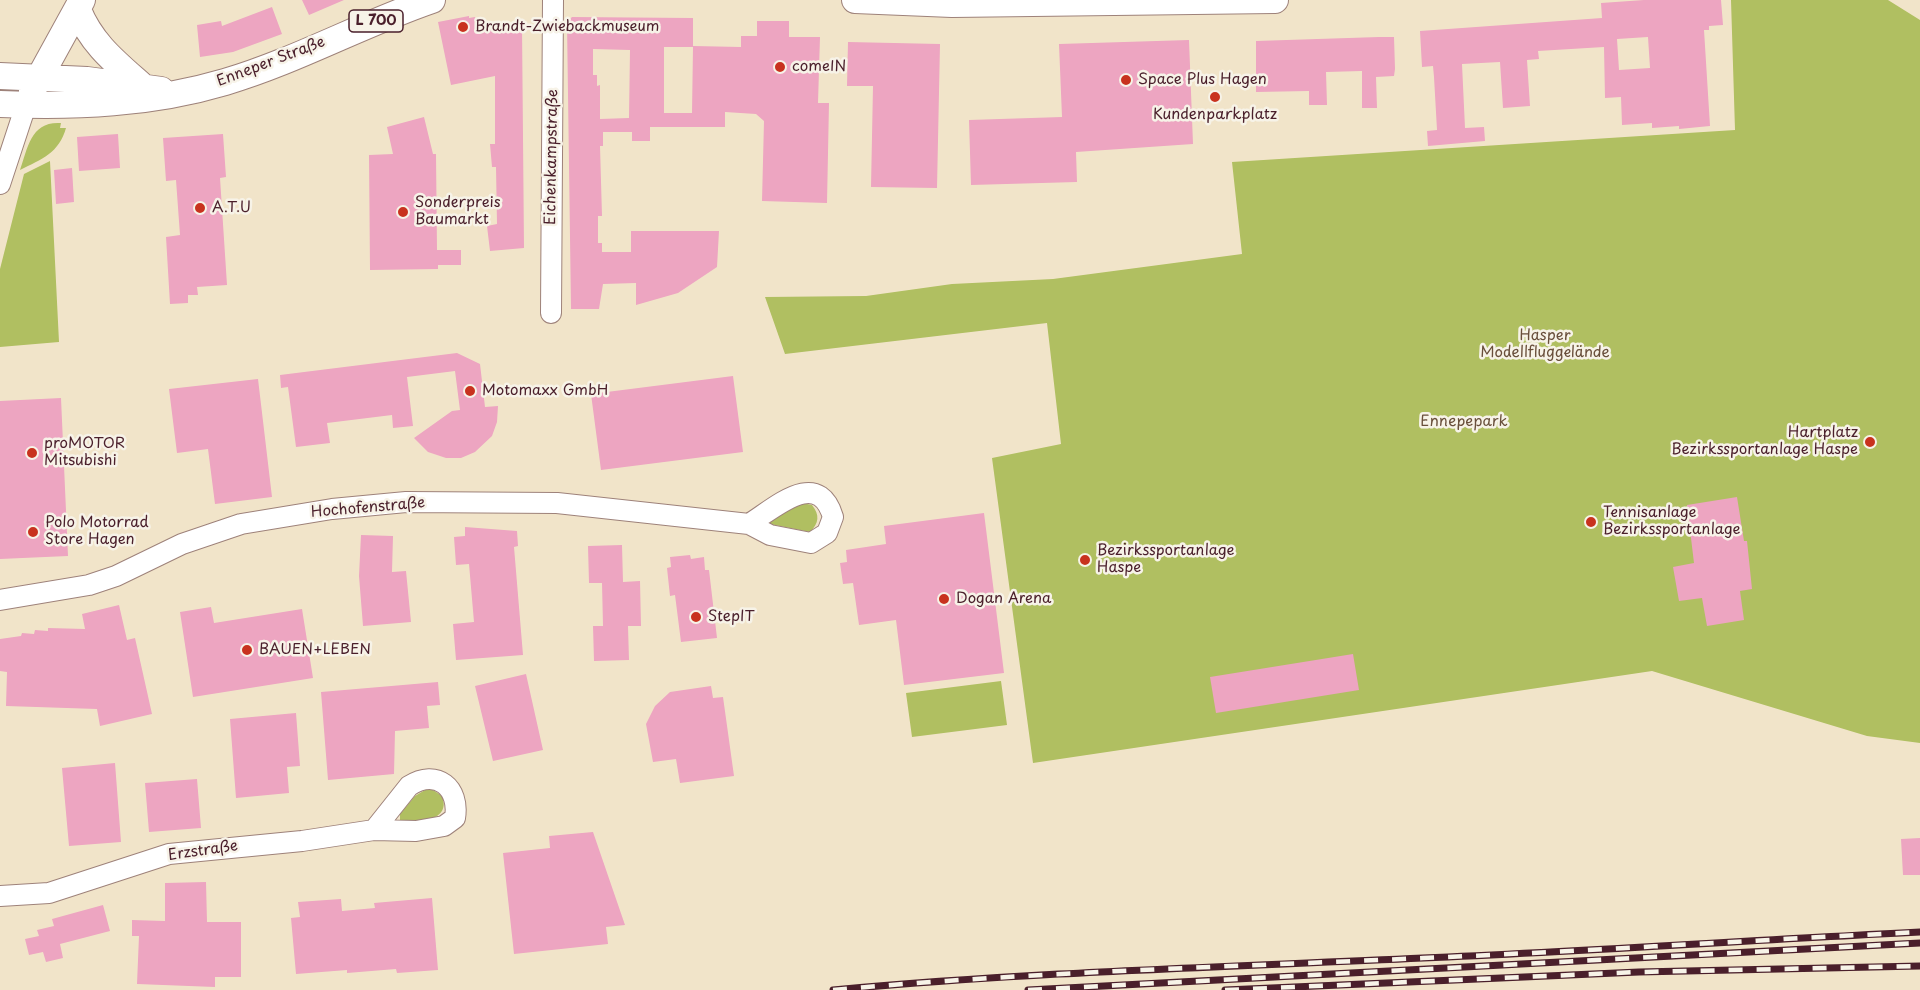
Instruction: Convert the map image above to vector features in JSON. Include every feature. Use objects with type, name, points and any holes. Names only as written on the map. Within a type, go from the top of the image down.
[{"type":"main road","name":"Enneper Straße","points":[[0,104],[119,104],[225,82],[432,0]]},
{"type":"main road","points":[[855,0],[952,4],[1275,0]]},
{"type":"main road","points":[[26,105],[38,78],[80,5]]},
{"type":"main road","points":[[80,5],[84,27],[99,48],[141,85]]},
{"type":"main road","name":"Enneper Straße","points":[[0,76],[141,85],[176,93]]},
{"type":"street","name":"Eichenkampstraße","points":[[551,313],[553,0]]},
{"type":"street","points":[[0,184],[26,105]]},
{"type":"street","name":"Hochofenstraße","points":[[0,600],[89,585],[116,576],[182,544],[241,524],[332,508],[406,502],[557,502],[749,524]]},
{"type":"street","name":"Erzstraße","points":[[0,896],[49,893],[169,854],[302,841],[374,830]]},
{"type":"green space","name":"Ennepepark","points":[[1731,0],[1888,0],[1920,20],[1920,743],[1867,736],[1652,671],[1033,763],[992,458],[1061,444],[1047,323],[785,354],[765,297],[866,296],[952,284],[1053,279],[1242,254],[1232,162],[1735,130]]},
{"type":"green space","points":[[61,123],[60,128],[66,128],[59,144],[49,154],[20,170],[32,137],[37,131],[43,126]]},
{"type":"green space","points":[[50,161],[59,342],[0,347],[0,269],[24,174]]},
{"type":"green space","points":[[798,502],[812,505],[816,512],[817,522],[810,532],[770,524],[769,521]]},
{"type":"green space","points":[[1001,681],[1007,725],[912,737],[906,693]]},
{"type":"green space","points":[[425,790],[433,790],[442,796],[444,804],[438,816],[423,821],[400,820],[400,814],[415,796]]},
{"type":"building","points":[[302,0],[344,0],[309,15]]},
{"type":"building","points":[[1644,0],[1721,0],[1723,25],[1709,26],[1709,30],[1704,30],[1710,126],[1679,129],[1679,126],[1652,128],[1652,123],[1622,125],[1621,97],[1605,98],[1604,47],[1538,51],[1539,59],[1527,60],[1530,106],[1503,108],[1500,62],[1462,64],[1465,128],[1484,127],[1485,141],[1428,146],[1427,131],[1437,130],[1434,77],[1433,66],[1422,67],[1420,31],[1602,18],[1601,3]],"holes":[[[1648,37],[1650,68],[1619,70],[1617,39]]]},
{"type":"building","points":[[272,7],[282,34],[233,52],[200,57],[197,25],[221,21],[222,26]]},
{"type":"building","points":[[469,16],[469,18],[475,17],[477,26],[522,26],[524,248],[490,251],[487,226],[497,224],[496,167],[492,167],[490,144],[495,144],[495,76],[451,85],[438,22]]},
{"type":"building","points":[[572,17],[693,18],[693,46],[741,47],[741,36],[757,36],[757,21],[789,21],[789,37],[820,37],[818,103],[829,103],[827,203],[762,201],[764,121],[756,114],[725,112],[725,127],[650,127],[650,141],[632,141],[632,132],[603,132],[603,146],[600,146],[602,216],[598,216],[598,243],[602,243],[602,252],[631,252],[631,231],[719,231],[717,267],[678,293],[636,305],[636,283],[603,284],[599,309],[571,309],[567,22]],"holes":[[[664,47],[693,47],[692,113],[664,113]],[[593,49],[630,50],[629,118],[600,119],[600,85],[597,86],[597,75],[593,75]]]},
{"type":"building","points":[[1394,37],[1394,76],[1376,77],[1377,108],[1362,108],[1362,71],[1326,72],[1327,105],[1309,105],[1309,91],[1256,92],[1256,41]]},
{"type":"building","name":"Space Plus Hagen","points":[[1189,40],[1193,144],[1076,152],[1077,182],[971,185],[969,120],[1062,117],[1059,44]]},
{"type":"building","points":[[848,42],[940,44],[937,188],[871,187],[873,86],[847,86]]},
{"type":"building","name":"Sonderpreis Baumarkt","points":[[424,117],[433,154],[436,154],[437,250],[461,250],[461,265],[438,265],[438,269],[370,270],[369,155],[393,154],[387,127]]},
{"type":"building","points":[[118,134],[120,168],[79,171],[77,137]]},
{"type":"building","name":"A.T.U","points":[[223,134],[226,177],[220,178],[227,285],[197,287],[198,295],[188,295],[188,303],[170,304],[166,237],[180,235],[176,180],[166,181],[163,138]]},
{"type":"building","points":[[72,168],[74,202],[56,204],[54,170]]},
{"type":"building","points":[[457,353],[480,364],[485,407],[498,406],[497,422],[492,436],[475,452],[461,458],[446,458],[428,452],[414,438],[452,411],[460,410],[455,371],[407,377],[413,426],[393,428],[392,415],[327,423],[330,443],[296,447],[288,387],[281,388],[280,375]]},
{"type":"building","points":[[733,376],[743,452],[601,470],[591,394]]},
{"type":"building","points":[[258,379],[272,497],[215,504],[208,449],[177,453],[169,389]]},
{"type":"building","name":"proMOTOR Mitsubishi","points":[[61,398],[68,556],[0,559],[0,401]]},
{"type":"building","points":[[1737,497],[1744,541],[1747,541],[1752,589],[1740,591],[1744,620],[1707,626],[1702,598],[1679,601],[1673,567],[1694,563],[1687,505]]},
{"type":"building","name":"Dogan Arena","points":[[984,513],[1004,673],[904,685],[896,620],[859,625],[853,583],[843,584],[840,563],[847,562],[846,550],[886,544],[884,526]]},
{"type":"building","points":[[465,527],[517,531],[518,546],[514,547],[523,655],[456,660],[453,624],[474,622],[469,564],[456,565],[454,537],[465,536]]},
{"type":"building","points":[[361,535],[393,536],[392,572],[406,571],[411,622],[363,626],[359,576]]},
{"type":"building","points":[[622,545],[623,582],[640,581],[641,626],[628,626],[629,660],[594,661],[593,626],[603,626],[602,583],[589,583],[588,546]]},
{"type":"building","points":[[690,555],[691,559],[704,557],[705,570],[709,570],[717,638],[681,642],[675,595],[670,596],[667,568],[671,567],[670,557]]},
{"type":"building","points":[[119,605],[127,640],[135,638],[152,714],[100,726],[97,709],[6,706],[7,672],[0,671],[0,639],[21,636],[22,633],[34,634],[35,630],[48,631],[48,628],[85,629],[82,614]]},
{"type":"building","name":"BAUEN+LEBEN","points":[[211,607],[214,623],[302,609],[313,678],[193,697],[180,612]]},
{"type":"building","points":[[1353,654],[1359,690],[1216,713],[1210,677]]},
{"type":"building","points":[[526,674],[543,750],[493,761],[475,686]]},
{"type":"building","points":[[438,682],[440,705],[427,706],[429,728],[395,731],[394,774],[328,780],[321,692]]},
{"type":"building","points":[[711,686],[713,698],[723,697],[734,776],[680,783],[676,759],[653,762],[646,724],[655,706],[670,692]]},
{"type":"building","points":[[296,713],[300,766],[287,767],[289,793],[236,798],[230,719]]},
{"type":"building","points":[[115,763],[121,842],[69,846],[62,768]]},
{"type":"building","points":[[197,779],[201,828],[149,832],[145,783]]},
{"type":"building","points":[[593,832],[625,925],[606,927],[608,944],[514,954],[503,853],[550,848],[549,836]]},
{"type":"building","points":[[1920,838],[1920,875],[1903,875],[1901,839]]},
{"type":"building","points":[[206,882],[207,922],[241,922],[241,977],[215,977],[215,987],[137,984],[139,936],[132,936],[132,920],[165,921],[165,883]]},
{"type":"building","points":[[432,898],[438,970],[397,973],[396,969],[347,973],[347,970],[296,974],[291,918],[300,917],[298,902],[341,899],[342,911],[375,908],[374,903]]},
{"type":"building","points":[[103,905],[110,931],[60,944],[63,958],[46,962],[43,952],[29,955],[25,939],[39,936],[37,930],[54,926],[52,919]]},
{"type":"railway","points":[[833,990],[1054,974],[1485,955],[1920,932]]},
{"type":"railway","points":[[1028,990],[1920,943]]},
{"type":"railway","points":[[1225,990],[1639,972],[1920,966]]},
{"type":"place","name":"Brandt-Zwiebackmuseum","points":[[463,27]]},
{"type":"place","name":"comeIN","points":[[780,67]]},
{"type":"place","name":"Space Plus Hagen","points":[[1126,80]]},
{"type":"place","name":"Kundenparkplatz","points":[[1215,97]]},
{"type":"place","name":"A.T.U","points":[[200,208]]},
{"type":"place","name":"Sonderpreis Baumarkt","points":[[403,212]]},
{"type":"place","name":"Motomaxx GmbH","points":[[470,391]]},
{"type":"place","name":"Hartplatz Bezirkssportanlage Haspe","points":[[1870,442]]},
{"type":"place","name":"proMOTOR Mitsubishi","points":[[32,453]]},
{"type":"place","name":"Tennisanlage Bezirkssportanlage","points":[[1591,522]]},
{"type":"place","name":"Polo Motorrad Store Hagen","points":[[33,532]]},
{"type":"place","name":"Bezirkssportanlage Haspe","points":[[1085,560]]},
{"type":"place","name":"Dogan Arena","points":[[944,599]]},
{"type":"place","name":"StepIT","points":[[696,617]]},
{"type":"place","name":"BAUEN+LEBEN","points":[[247,650]]},
{"type":"park label","name":"Hasper Modellfluggelände","points":[[1545,344]]}]
